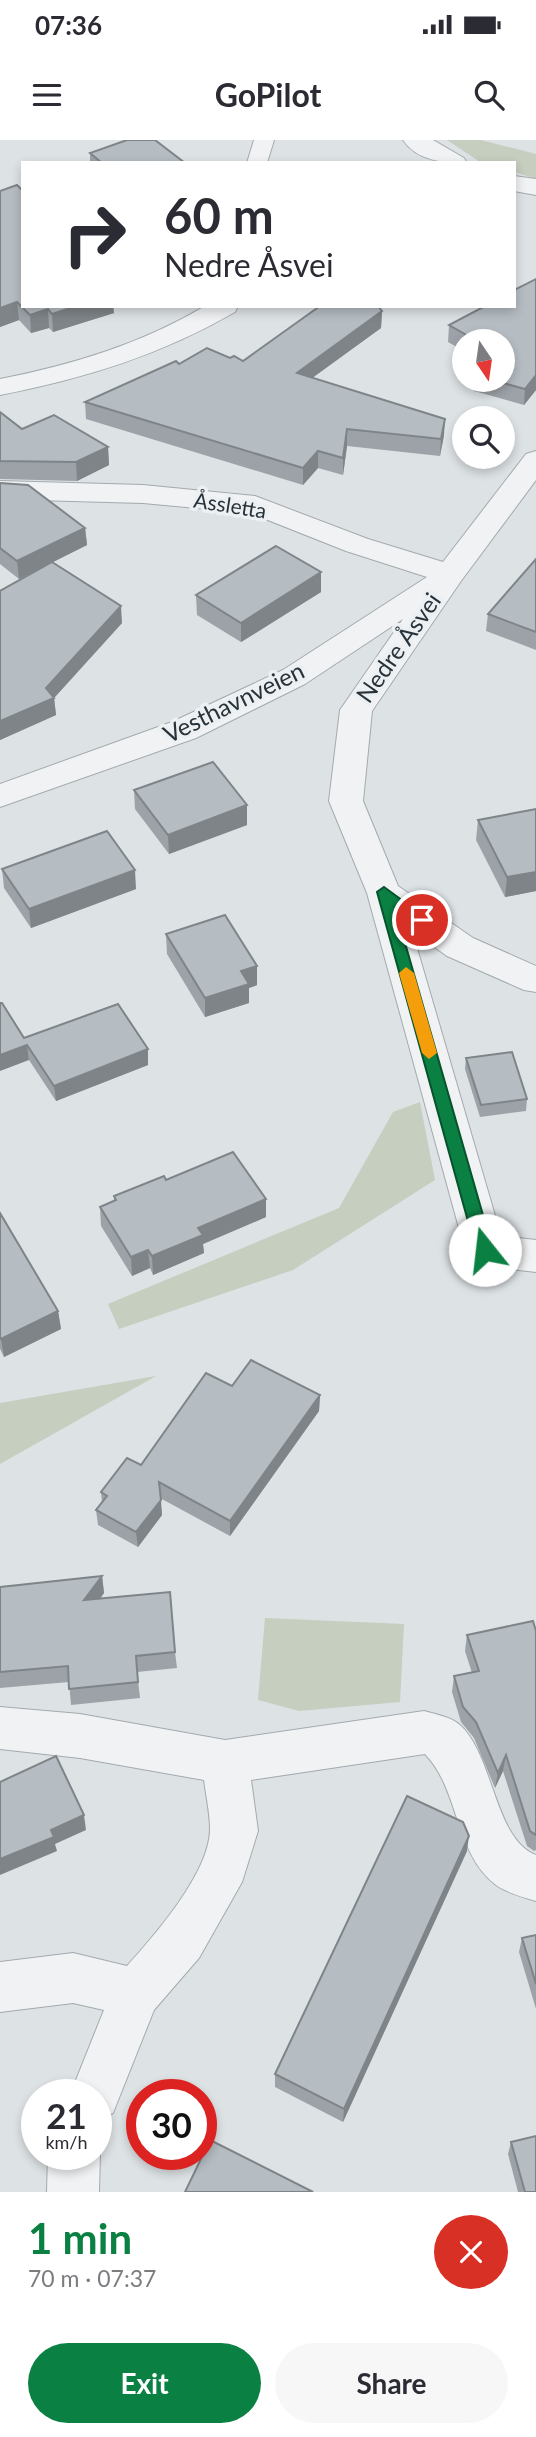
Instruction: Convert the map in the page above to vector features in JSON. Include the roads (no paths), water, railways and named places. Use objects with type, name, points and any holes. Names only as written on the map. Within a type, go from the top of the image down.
[{"type":"street","points":[[415,140],[452,161]]},
{"type":"street","points":[[516,183],[536,187]]},
{"type":"street","points":[[0,387],[89,367],[136,351],[194,326],[222,308]]},
{"type":"street","name":"Nedre Åsvei","points":[[536,460],[450,575],[356,710],[346,802],[384,892],[485,1250],[536,1256]]},
{"type":"street","name":"Åssletta","points":[[0,490],[143,494],[255,505],[357,545],[450,575]]},
{"type":"street","name":"Vesthavnveien","points":[[0,796],[184,730],[294,677],[450,575]]},
{"type":"street","points":[[384,892],[460,947],[524,977],[536,979]]},
{"type":"street","points":[[0,1728],[80,1736],[225,1762],[424,1732],[443,1740],[464,1772],[491,1845],[518,1873],[536,1878]]},
{"type":"street","points":[[101,2079],[136,1993],[182,1941],[219,1882],[234,1831],[225,1762]]},
{"type":"street","points":[[0,1987],[74,1979],[136,1993]]},
{"type":"street","points":[[74,2170],[74,2192]]},
{"type":"lane","points":[[258,161],[264,140]]}]
